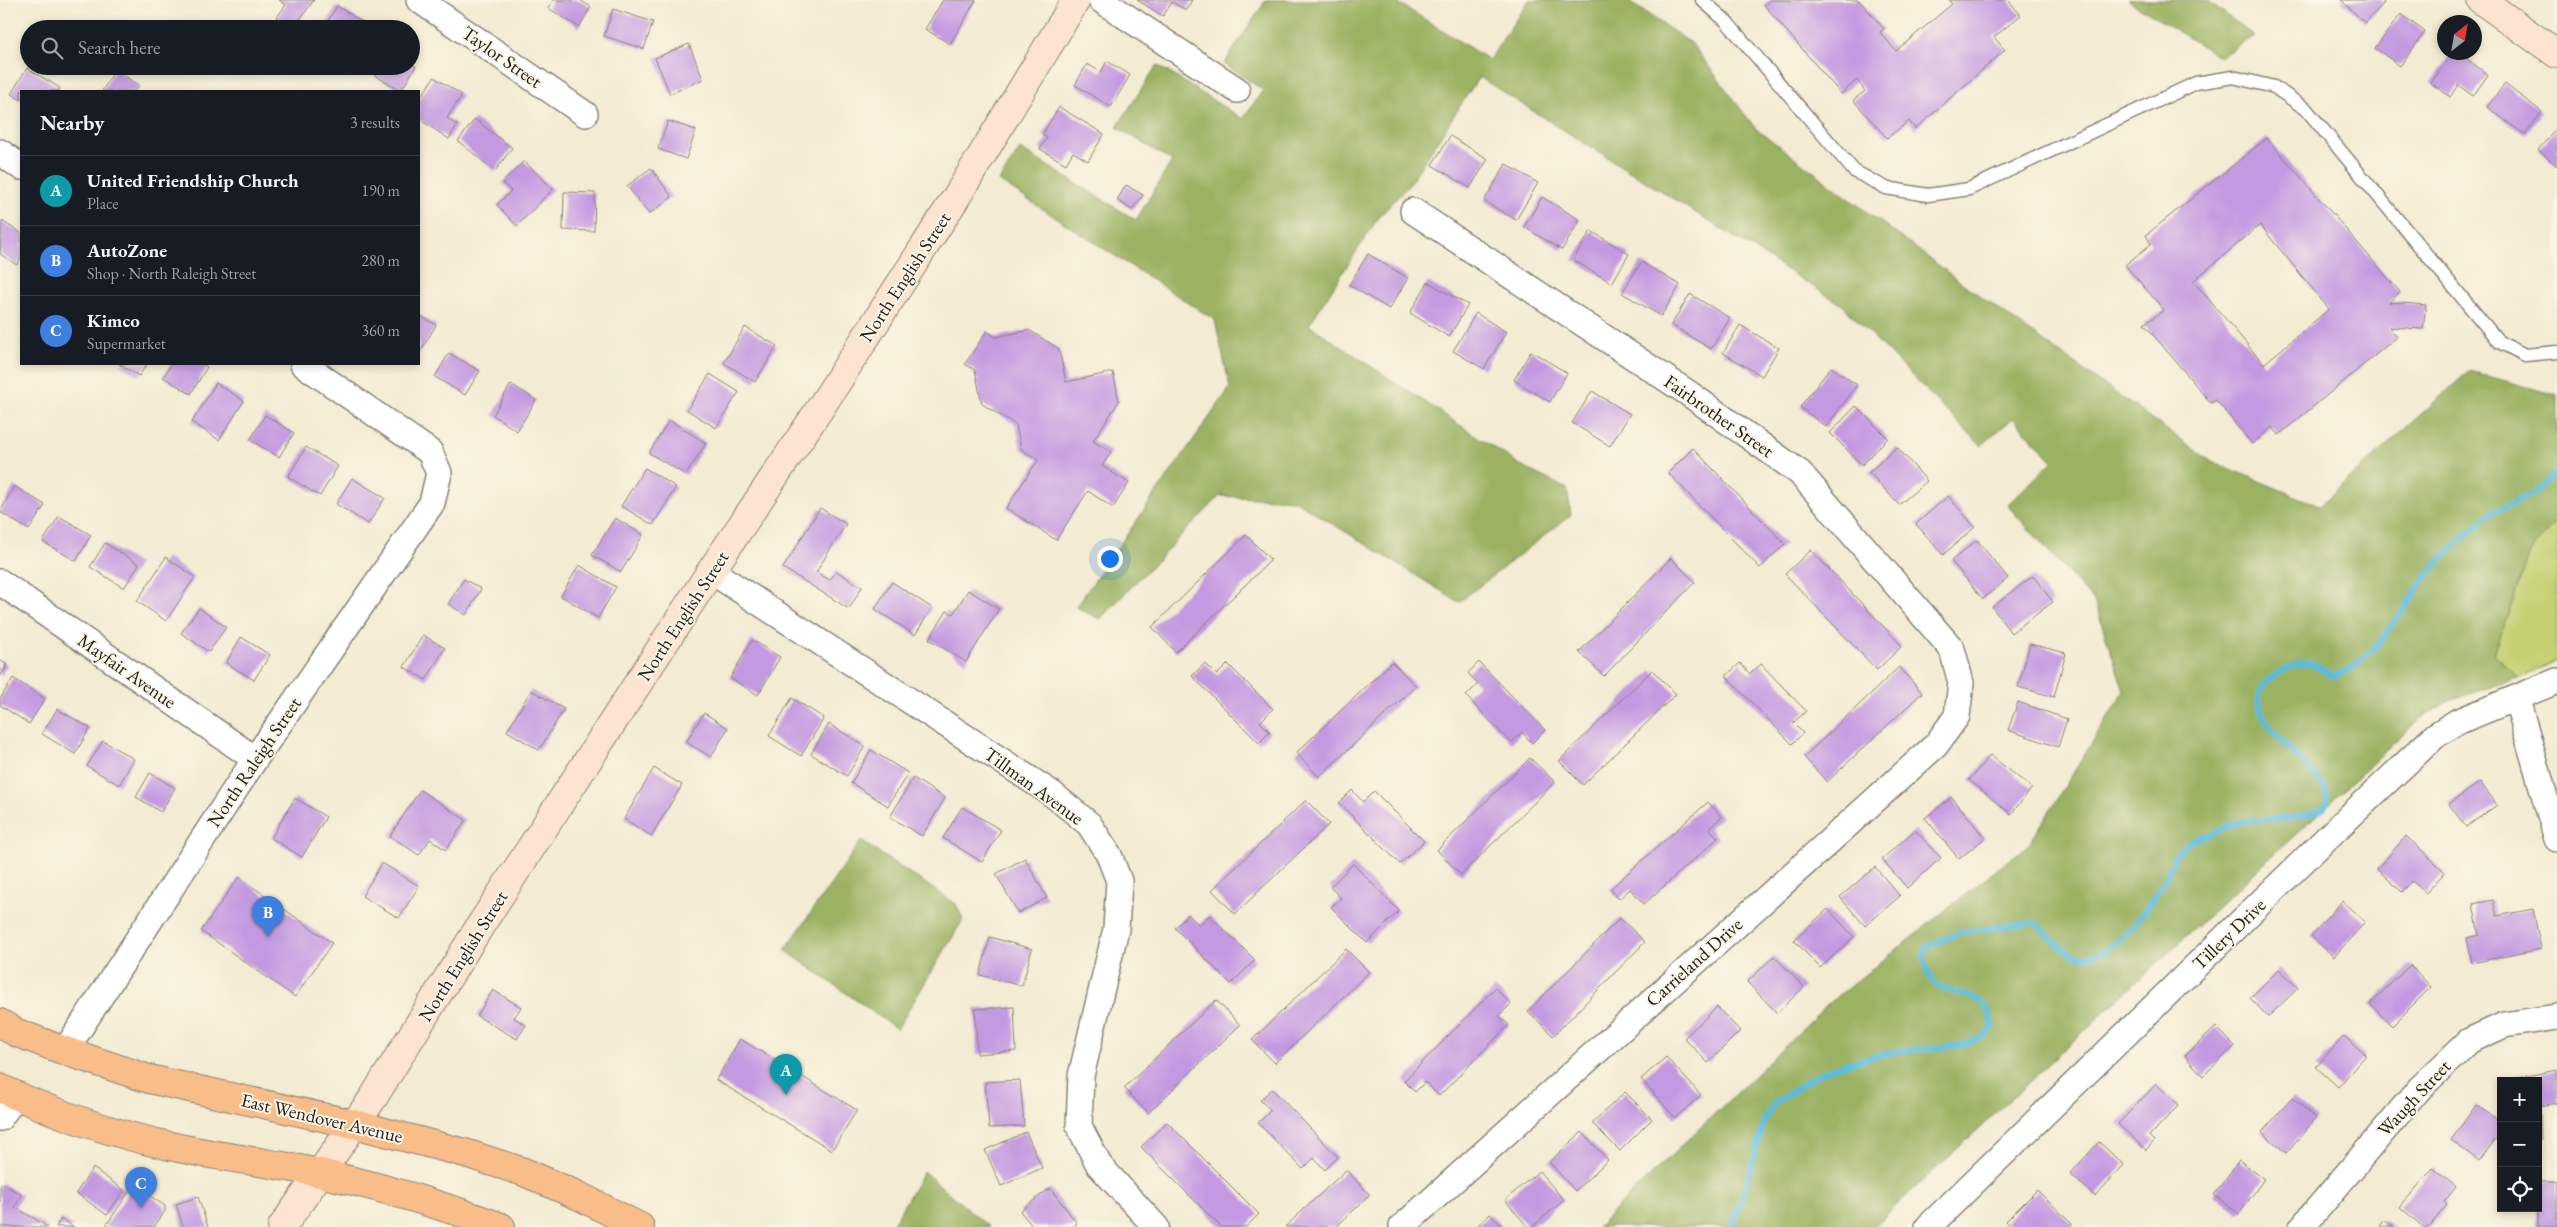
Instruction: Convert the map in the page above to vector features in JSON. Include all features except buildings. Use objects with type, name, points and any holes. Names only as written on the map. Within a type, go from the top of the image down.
[{"type":"highway","name":"East Wendover Avenue","points":[[0,1023],[15,1032],[65,1051],[149,1079],[354,1124],[465,1153],[524,1172],[579,1196],[640,1227]]},
{"type":"highway","points":[[8,1091],[115,1132],[179,1148],[320,1173],[402,1193],[501,1227]]},
{"type":"street","name":"Taylor Street","points":[[419,0],[585,114]]},
{"type":"street","name":"North English Street","points":[[282,1227],[383,1082],[482,923],[534,847],[711,571],[820,410],[957,196],[1076,0]]},
{"type":"street","points":[[1101,0],[1237,90]]},
{"type":"street","points":[[2481,0],[2557,54]]},
{"type":"street","points":[[0,152],[20,166]]},
{"type":"street","name":"Fairbrother Street","points":[[1413,211],[1688,394],[1800,472],[1952,649],[1961,683]]},
{"type":"street","name":"North Raleigh Street","points":[[65,1051],[255,759],[432,504],[439,473],[430,452],[304,365]]},
{"type":"street","name":"Tillman Avenue","points":[[711,571],[1051,793],[1089,824],[1109,855],[1119,881],[1116,929],[1081,1076],[1079,1126],[1099,1165],[1156,1227]]},
{"type":"street","name":"Mayfair Avenue","points":[[0,582],[255,759]]},
{"type":"street","name":"Tillery Drive","points":[[1928,1227],[2326,839],[2436,735],[2457,722],[2516,700],[2557,681]]},
{"type":"street","name":"Carrieland Drive","points":[[1402,1227],[1936,745],[1957,716],[1961,683]]},
{"type":"street","points":[[2516,700],[2557,839]]},
{"type":"street","name":"Waugh Street","points":[[2302,1227],[2420,1088],[2469,1040],[2504,1025],[2557,1018]]},
{"type":"street","points":[[0,1118],[8,1091]]},
{"type":"lane","points":[[1702,0],[1726,21],[1854,171],[1886,188],[1928,195],[1969,189],[2196,83],[2233,77],[2274,87],[2306,109],[2499,342],[2525,355],[2557,352]]},
{"type":"green space","points":[[1266,0],[1394,0],[1489,60],[1529,0],[1627,0],[1692,44],[1755,128],[1966,286],[2209,460],[2319,506],[2469,371],[2557,395],[2557,521],[2531,550],[2494,654],[2517,679],[2449,700],[2421,718],[1873,1227],[1597,1227],[1833,1000],[2030,843],[2124,691],[2094,601],[2007,505],[2053,461],[2013,418],[1981,446],[1841,304],[1479,77],[1408,186],[1378,218],[1309,325],[1523,467],[1567,489],[1571,515],[1459,602],[1294,500],[1220,496],[1100,619],[1076,607],[1230,388],[1215,320],[999,181],[1020,149],[1136,220],[1172,161],[1117,127],[1157,65],[1243,119],[1263,90],[1224,64]]},
{"type":"green space","points":[[2127,0],[2207,0],[2254,36],[2220,57]]},
{"type":"green space","points":[[2557,521],[2557,660],[2517,679],[2494,654],[2531,550]]},
{"type":"green space","points":[[861,841],[956,904],[963,920],[897,1029],[785,950]]},
{"type":"green space","points":[[924,1172],[989,1227],[891,1227]]},
{"type":"waterway","points":[[1731,1227],[1744,1193],[1765,1119],[1775,1103],[1818,1074],[1841,1065],[1893,1052],[1962,1045],[1987,1035],[1992,1026],[1988,1011],[1982,1003],[1974,998],[1947,990],[1932,980],[1925,961],[1924,953],[1926,947],[1961,932],[2031,923],[2037,924],[2068,952],[2082,957],[2096,955],[2110,947],[2135,923],[2163,884],[2177,853],[2189,843],[2238,823],[2286,818],[2320,811],[2325,806],[2326,792],[2316,776],[2266,722],[2259,703],[2264,685],[2286,669],[2300,664],[2311,664],[2334,676],[2353,668],[2377,646],[2431,570],[2458,542],[2493,512],[2536,492],[2557,471]]},
{"type":"place","name":"AutoZone","points":[[268,937]]},
{"type":"place","name":"United Friendship Church","points":[[786,1095]]},
{"type":"place","name":"Kimco","points":[[141,1208]]}]
